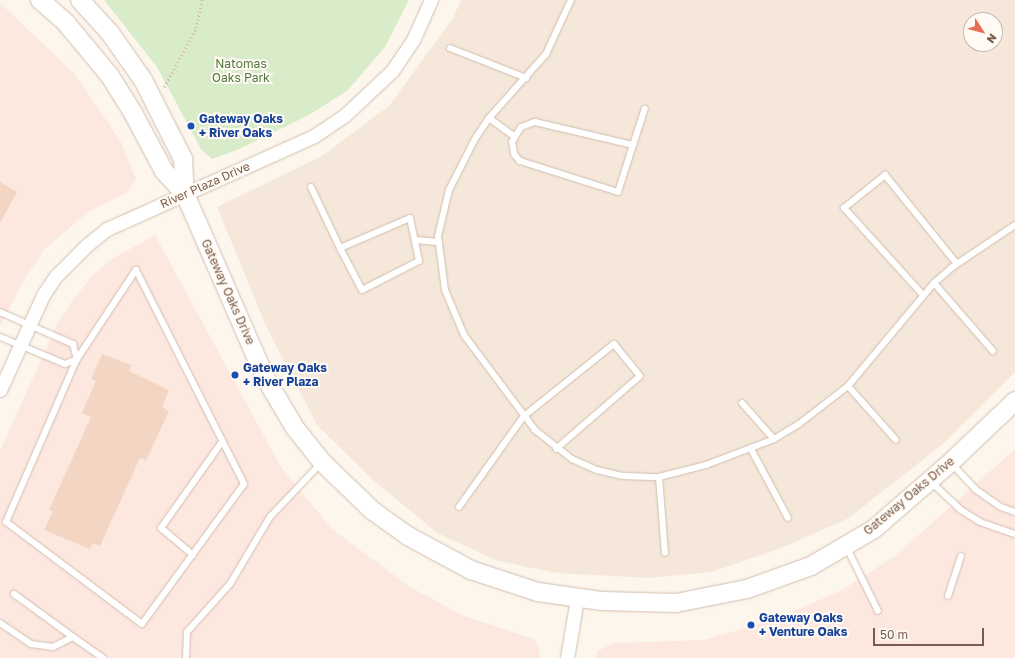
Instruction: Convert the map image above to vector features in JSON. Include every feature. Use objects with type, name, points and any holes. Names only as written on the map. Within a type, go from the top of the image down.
[{"type":"street","name":"Gateway Oaks Drive","points":[[40,0],[66,23],[110,76],[133,113],[164,171],[185,194]]},
{"type":"street","name":"Gateway Oaks Drive","points":[[80,0],[110,33],[143,80],[182,159],[185,194],[266,379],[295,428],[322,462],[373,511],[408,536],[445,558],[497,580],[577,599],[676,603],[747,589],[810,566],[874,529],[950,463],[1015,401]]},
{"type":"street","name":"River Plaza Drive","points":[[0,390],[43,295],[56,276],[87,245],[107,229],[314,136],[344,116],[392,71],[413,40],[431,0]]},
{"type":"street","points":[[567,658],[577,599]]},
{"type":"lane","points":[[571,0],[546,54],[489,118],[458,168],[442,213],[438,242],[445,290],[464,335],[534,430],[556,449],[597,470],[623,476],[659,477],[751,449],[774,439],[799,424],[848,386],[878,353],[934,283],[957,264],[1015,225]]},
{"type":"lane","points":[[450,48],[526,78]]},
{"type":"lane","points":[[633,145],[540,122],[528,124],[514,136],[512,148],[520,160],[618,192],[646,109]]},
{"type":"lane","points":[[489,118],[514,136]]},
{"type":"lane","points":[[923,295],[844,208],[885,175],[957,264]]},
{"type":"lane","points":[[311,187],[340,248],[362,290],[419,261],[416,240],[410,218],[340,248]]},
{"type":"lane","points":[[416,240],[438,242]]},
{"type":"lane","points":[[136,270],[244,484],[142,624],[6,522],[77,359],[136,270]]},
{"type":"lane","points":[[934,283],[993,351]]},
{"type":"lane","points":[[0,312],[73,344],[77,359]]},
{"type":"lane","points":[[0,337],[65,364],[77,359]]},
{"type":"lane","points":[[459,507],[524,416],[614,344],[640,376],[556,449]]},
{"type":"lane","points":[[848,386],[896,440]]},
{"type":"lane","points":[[742,403],[774,439]]},
{"type":"lane","points":[[193,555],[161,528],[222,442]]},
{"type":"lane","points":[[751,449],[788,518]]},
{"type":"lane","points":[[186,658],[187,632],[230,584],[270,517],[322,462]]},
{"type":"lane","points":[[950,463],[975,489],[1001,507],[1015,512]]},
{"type":"lane","points":[[659,477],[665,553]]},
{"type":"lane","points":[[930,481],[961,510],[980,522],[1015,534]]},
{"type":"lane","points":[[846,546],[878,611]]},
{"type":"lane","points":[[948,596],[961,556]]},
{"type":"lane","points":[[14,594],[103,658]]},
{"type":"lane","points":[[0,623],[30,644],[53,647],[73,637]]},
{"type":"path","points":[[164,87],[196,28],[202,0]]},
{"type":"shaded area","points":[[461,0],[1015,0],[1015,372],[944,443],[849,518],[779,549],[711,572],[649,578],[557,573],[498,561],[437,533],[373,480],[317,425],[266,326],[217,207],[322,156],[389,106],[453,18]]},
{"type":"shaded area","points":[[0,3],[74,73],[120,140],[136,179],[128,192],[88,212],[45,249],[21,285],[0,327]]},
{"type":"shaded area","points":[[155,235],[281,467],[332,529],[410,587],[464,616],[534,639],[540,652],[539,658],[0,658],[0,451],[58,322],[72,301],[93,275],[112,259]]},
{"type":"shaded area","points":[[1015,449],[1015,658],[597,658],[597,651],[615,643],[704,640],[767,622],[839,592],[895,556]]},
{"type":"green space","name":"Natomas Oaks Park","points":[[104,0],[409,0],[385,47],[347,91],[309,115],[237,150],[212,159],[201,149],[157,67]]},
{"type":"building","points":[[0,182],[17,192],[0,223]]},
{"type":"building","points":[[102,354],[131,365],[129,371],[169,390],[162,407],[169,411],[146,461],[140,458],[100,546],[93,543],[90,549],[44,530],[53,511],[49,510],[91,417],[82,413],[96,381],[91,379]]},
{"type":"place","name":"Gateway Oaks + River Oaks","points":[[191,126]]},
{"type":"place","name":"Gateway Oaks + River Plaza","points":[[235,375]]},
{"type":"place","name":"Gateway Oaks + Venture Oaks","points":[[751,625]]}]
